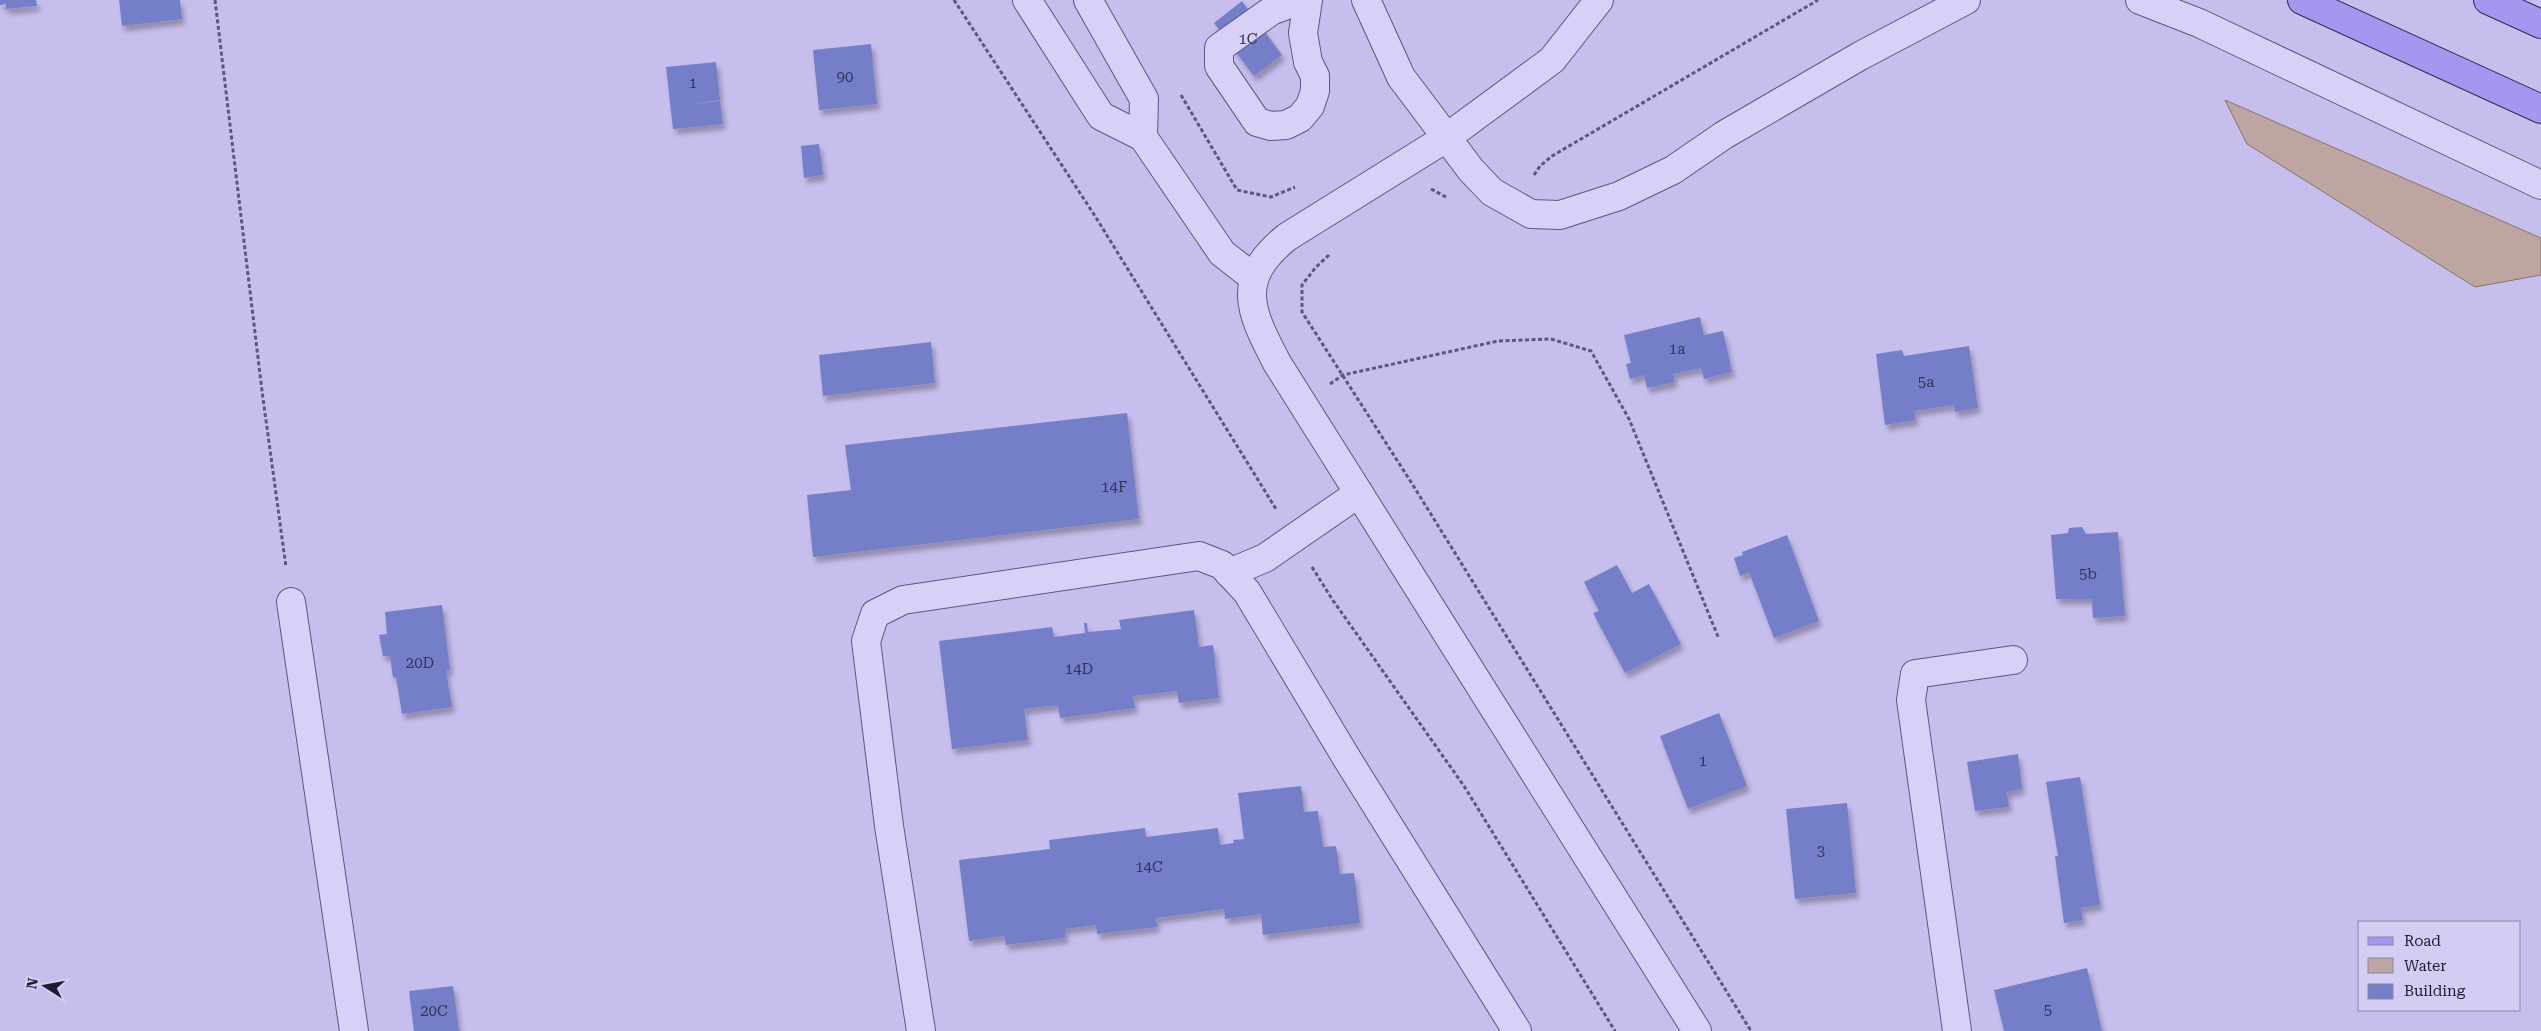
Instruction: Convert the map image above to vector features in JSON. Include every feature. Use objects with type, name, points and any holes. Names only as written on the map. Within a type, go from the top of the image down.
[{"type":"main road","points":[[2302,0],[2541,109]]},
{"type":"main road","points":[[2488,0],[2541,24]]},
{"type":"street","points":[[1027,0],[1101,116],[1143,137],[1222,253],[1254,278]]},
{"type":"street","points":[[1088,0],[1144,100],[1143,137]]},
{"type":"street","points":[[1300,0],[1271,11],[1219,48],[1219,66],[1257,122],[1271,126],[1286,125],[1300,118],[1310,106],[1315,91],[1314,76],[1308,62],[1303,33],[1308,0]]},
{"type":"street","points":[[1366,0],[1401,77],[1472,170],[1492,192],[1531,214],[1560,215],[1619,196],[1673,170],[1724,135],[1860,56],[1966,0]]},
{"type":"street","points":[[1599,0],[1552,60],[1446,138],[1324,214],[1268,252],[1254,278],[1252,300],[1256,322],[1277,363],[1697,1031]]},
{"type":"street","points":[[2140,0],[2198,23],[2541,185]]},
{"type":"street","points":[[1229,573],[1265,558],[1359,493]]},
{"type":"street","points":[[921,1031],[889,826],[866,641],[874,614],[903,600],[1199,556],[1222,565],[1247,592],[1346,757],[1517,1031]]},
{"type":"street","points":[[291,602],[354,1031]]},
{"type":"street","points":[[1957,1031],[1910,700],[1916,674],[2013,660]]},
{"type":"path","points":[[215,0],[262,391],[291,602]]},
{"type":"path","points":[[1515,205],[1540,166],[1552,156],[1818,0]]},
{"type":"path","points":[[1178,91],[1237,190],[1271,197],[1302,185],[1324,214],[1342,244],[1316,267],[1302,285],[1302,312],[1751,1031]]},
{"type":"path","points":[[1423,189],[1432,189],[1454,201]]},
{"type":"path","points":[[1343,375],[1498,341],[1551,339],[1591,351],[1629,419],[1719,639]]},
{"type":"water","points":[[2225,100],[2541,238],[2541,275],[2475,287],[2247,144]]},
{"type":"building","points":[[0,0],[36,0],[37,6],[6,9],[6,4],[0,5]]},
{"type":"building","points":[[119,0],[180,0],[182,19],[122,26]]},
{"type":"building","points":[[1242,1],[1282,55],[1254,76],[1214,23]]},
{"type":"building","points":[[871,44],[877,104],[819,110],[813,50]]},
{"type":"building","points":[[716,62],[720,100],[685,105],[720,101],[723,124],[673,129],[666,67]]},
{"type":"building","points":[[819,144],[823,175],[804,178],[801,146]]},
{"type":"building","points":[[1700,317],[1704,335],[1723,331],[1732,372],[1704,379],[1701,368],[1673,374],[1675,382],[1647,388],[1644,375],[1630,379],[1626,364],[1631,363],[1624,335]]},
{"type":"building","points":[[931,342],[935,383],[823,396],[819,355]]},
{"type":"building","points":[[1969,346],[1978,408],[1955,412],[1954,405],[1914,411],[1916,420],[1885,425],[1876,354],[1902,350],[1904,356]]},
{"type":"building","points":[[1127,413],[1139,519],[813,557],[807,495],[851,490],[845,445]]},
{"type":"building","points":[[2082,527],[2086,534],[2118,532],[2125,616],[2093,618],[2092,599],[2056,599],[2051,535],[2068,533],[2069,528]]},
{"type":"building","points":[[1787,535],[1819,621],[1774,638],[1749,572],[1740,576],[1734,558],[1743,555],[1742,552]]},
{"type":"building","points":[[1617,565],[1632,593],[1649,584],[1681,644],[1625,673],[1593,613],[1599,611],[1584,582]]},
{"type":"building","points":[[442,605],[450,670],[446,671],[452,707],[402,714],[396,677],[393,678],[390,656],[383,656],[379,635],[387,634],[385,612]]},
{"type":"building","points":[[1194,610],[1199,647],[1213,645],[1219,698],[1179,703],[1177,691],[1133,696],[1135,708],[1060,718],[1058,705],[1024,709],[1028,740],[952,749],[939,641],[1052,627],[1054,637],[1085,633],[1084,623],[1087,623],[1088,632],[1121,629],[1119,620]]},
{"type":"building","points":[[1719,713],[1747,786],[1688,809],[1660,736]]},
{"type":"building","points":[[2018,754],[2022,789],[2007,792],[2009,807],[1975,811],[1967,762]]},
{"type":"building","points":[[2080,777],[2100,905],[2081,908],[2083,920],[2064,923],[2055,856],[2058,856],[2046,782]]},
{"type":"building","points":[[1301,786],[1304,812],[1318,811],[1323,847],[1336,846],[1340,874],[1354,873],[1360,923],[1263,935],[1261,914],[1225,919],[1224,909],[1156,918],[1157,927],[1097,934],[1096,925],[1065,929],[1065,938],[1006,945],[1004,936],[969,941],[959,860],[1050,849],[1049,840],[1145,828],[1146,837],[1218,828],[1220,845],[1234,843],[1233,840],[1244,839],[1238,793]]},
{"type":"building","points":[[1847,803],[1856,893],[1795,899],[1786,809]]},
{"type":"building","points":[[2087,968],[2102,1031],[2004,1031],[1994,990]]},
{"type":"building","points":[[453,986],[459,1031],[414,1031],[409,991]]}]
